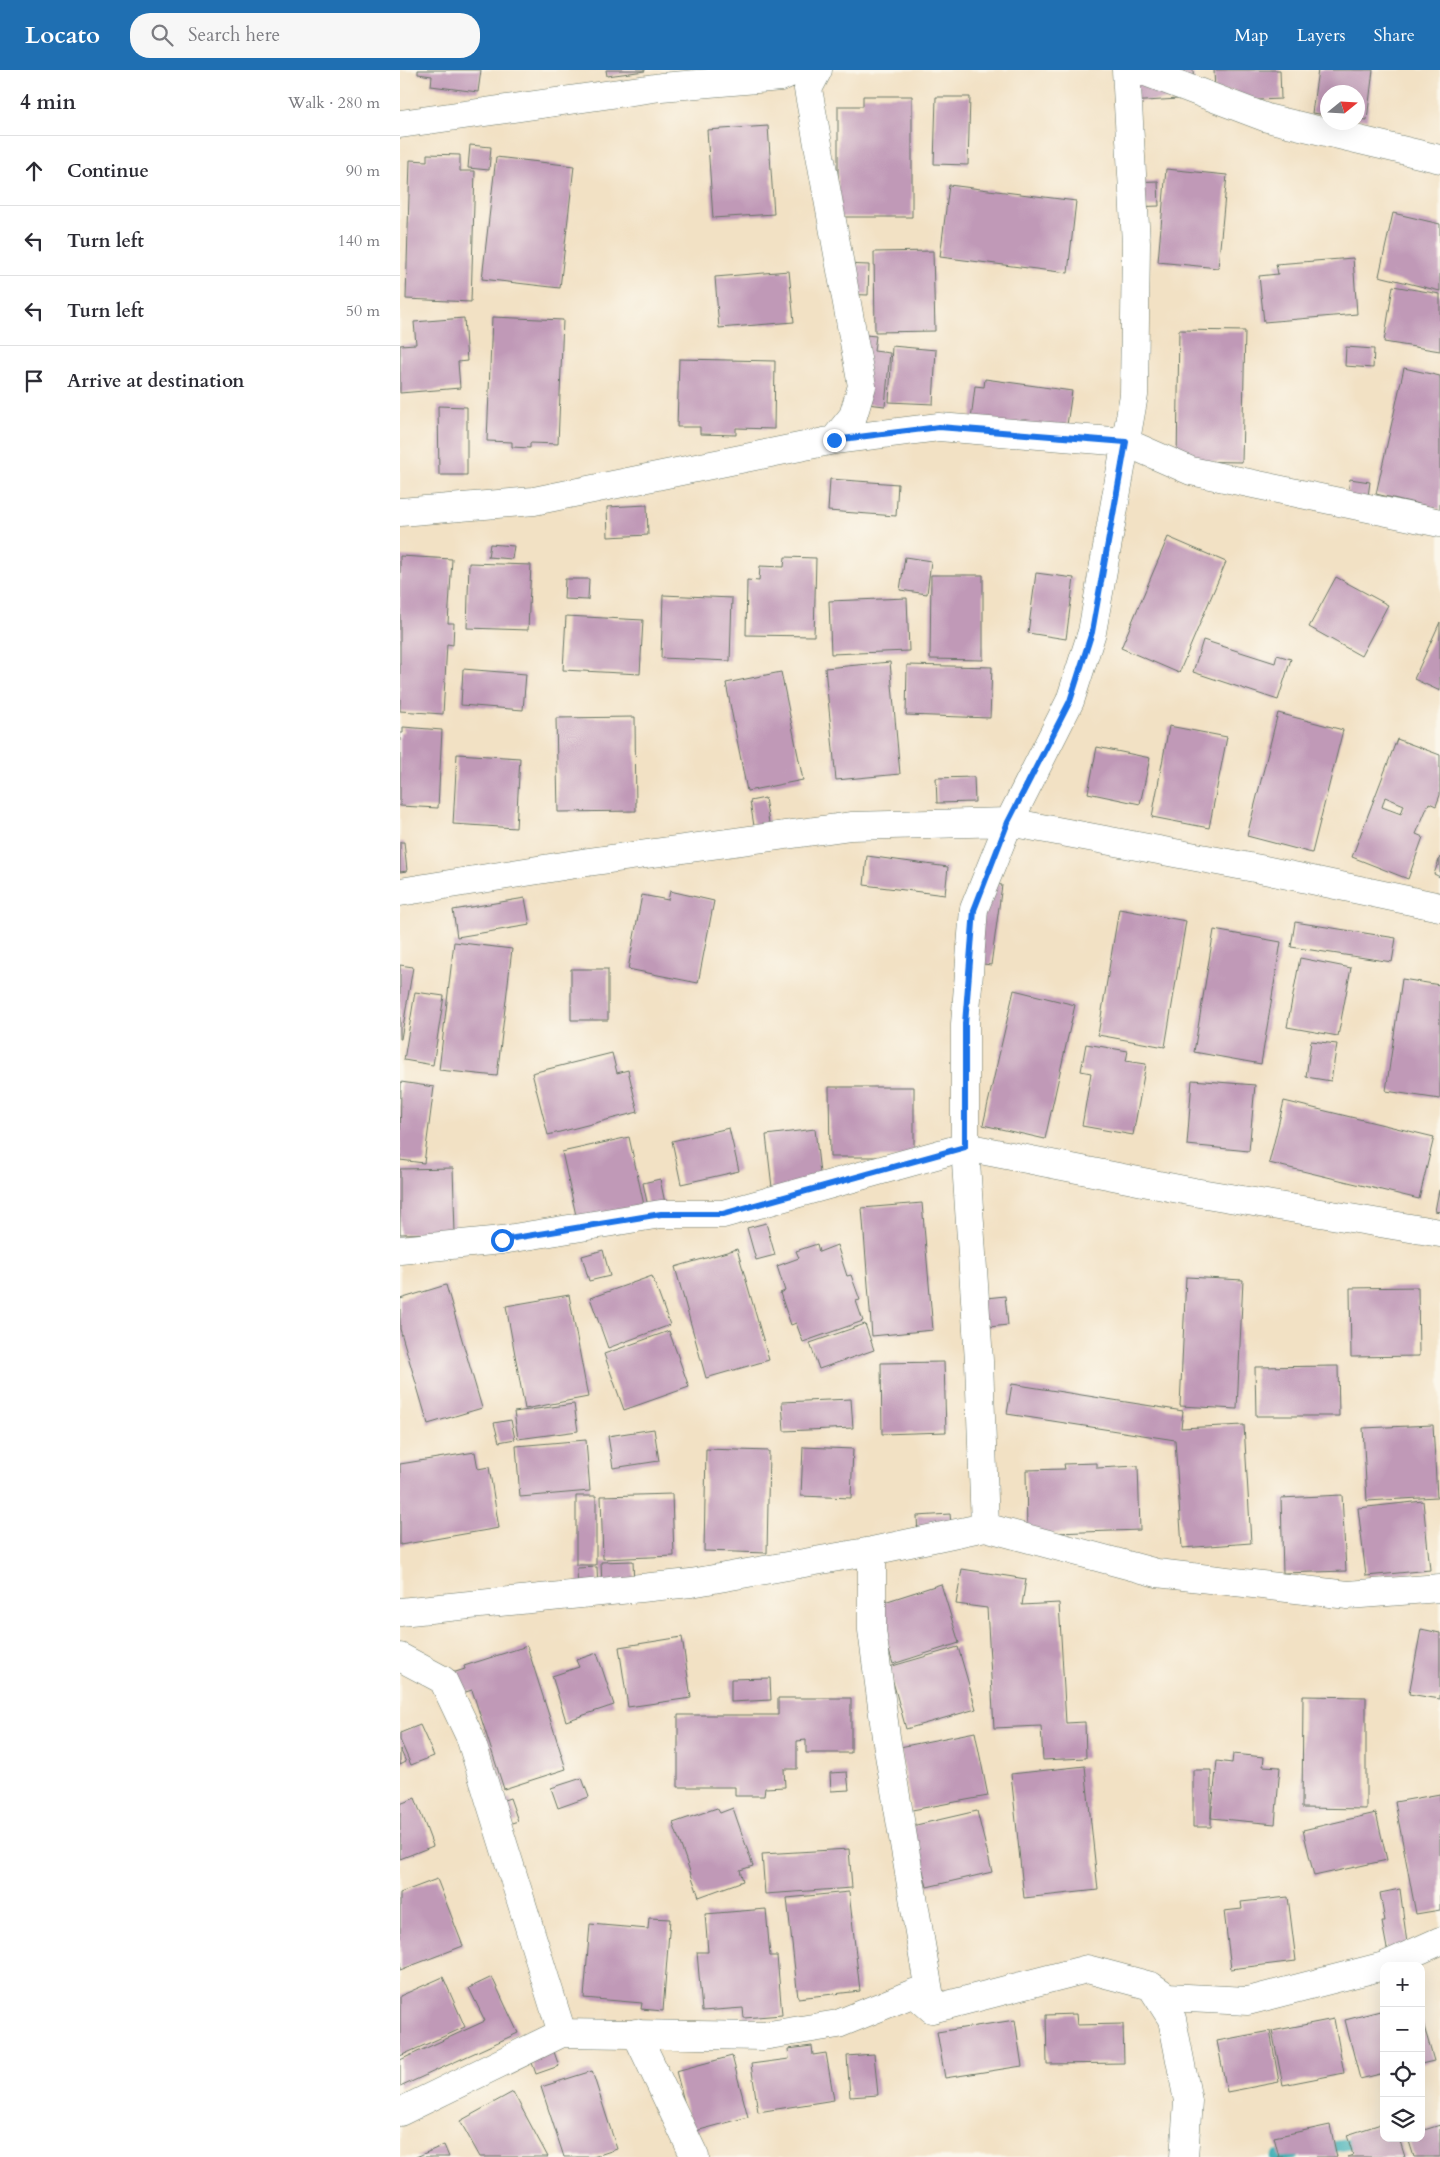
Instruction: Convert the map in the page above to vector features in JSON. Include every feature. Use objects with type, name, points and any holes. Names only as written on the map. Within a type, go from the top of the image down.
[{"type":"street","points":[[400,124],[661,87],[781,77],[797,70]]},
{"type":"street","points":[[818,70],[808,89],[862,386],[852,416],[834,440]]},
{"type":"street","points":[[985,1527],[979,1361],[965,1147],[965,1024],[974,910],[1008,822],[1070,701],[1092,632],[1134,395],[1136,242],[1126,70]]},
{"type":"street","points":[[1140,70],[1267,118],[1440,159]]},
{"type":"street","points":[[400,512],[534,501],[834,440],[939,427],[1126,442],[1190,471],[1440,523]]},
{"type":"street","points":[[400,892],[588,862],[850,826],[1008,822],[1260,869],[1440,908]]},
{"type":"street","points":[[400,1250],[502,1240],[661,1214],[723,1214],[965,1147],[1194,1192],[1440,1233]]},
{"type":"street","points":[[400,1612],[691,1583],[872,1551],[985,1527],[1157,1573],[1348,1595],[1440,1588]]},
{"type":"street","points":[[872,1551],[872,1630],[875,1659],[886,1737],[932,2009]]},
{"type":"street","points":[[400,1657],[443,1680],[470,1737],[562,2033]]},
{"type":"street","points":[[1393,1962],[1440,1941]]},
{"type":"street","points":[[932,2009],[1087,1969],[1151,1986],[1167,1998],[1248,2001],[1380,1967]]},
{"type":"street","points":[[1151,1986],[1172,2019],[1188,2102],[1184,2157]]},
{"type":"street","points":[[400,2112],[562,2033],[763,2036],[838,2024],[914,1993],[932,2009]]},
{"type":"street","points":[[636,2033],[695,2157]]},
{"type":"building","points":[[418,70],[481,70],[478,92],[431,86],[432,76],[418,74]]},
{"type":"building","points":[[606,70],[645,70],[645,71],[607,76]]},
{"type":"building","points":[[1127,70],[1193,70],[1195,98],[1129,102]]},
{"type":"building","points":[[1214,70],[1280,70],[1281,99],[1237,101],[1236,91],[1215,92]]},
{"type":"building","points":[[1318,70],[1373,70],[1367,120],[1365,120],[1365,85],[1320,85],[1320,114],[1312,113]]},
{"type":"building","points":[[863,96],[912,96],[912,217],[838,217],[838,106],[863,106]]},
{"type":"building","points":[[936,97],[970,97],[968,165],[934,164]]},
{"type":"building","points":[[768,126],[774,214],[713,218],[707,130]]},
{"type":"building","points":[[470,145],[491,147],[489,170],[468,168]]},
{"type":"building","points":[[427,154],[460,155],[460,171],[475,171],[471,302],[406,299],[410,160],[427,161]]},
{"type":"building","points":[[496,157],[574,166],[560,288],[482,279]]},
{"type":"building","points":[[1166,169],[1227,175],[1218,268],[1158,262]]},
{"type":"building","points":[[1158,181],[1159,206],[1131,207],[1131,182]]},
{"type":"building","points":[[949,185],[1076,201],[1068,273],[940,257]]},
{"type":"building","points":[[1393,213],[1440,224],[1440,291],[1379,276]]},
{"type":"building","points":[[933,251],[935,331],[875,332],[874,252]]},
{"type":"building","points":[[1353,258],[1357,314],[1264,322],[1259,276],[1278,274],[1276,264]]},
{"type":"building","points":[[840,264],[869,265],[868,295],[839,294]]},
{"type":"building","points":[[789,271],[794,322],[719,328],[715,277]]},
{"type":"building","points":[[1393,286],[1440,294],[1440,351],[1384,342]]},
{"type":"building","points":[[492,317],[563,320],[558,444],[530,443],[530,448],[512,447],[512,442],[487,441]]},
{"type":"building","points":[[464,318],[467,361],[458,362],[460,388],[400,393],[400,345],[416,344],[414,322]]},
{"type":"building","points":[[1179,330],[1245,331],[1242,462],[1177,461]]},
{"type":"building","points":[[855,334],[876,336],[874,351],[890,353],[885,406],[849,402]]},
{"type":"building","points":[[892,346],[936,350],[933,404],[889,402]]},
{"type":"building","points":[[1346,347],[1374,349],[1373,368],[1345,366]]},
{"type":"building","points":[[679,359],[775,361],[774,429],[736,428],[736,435],[700,434],[700,427],[677,427]]},
{"type":"building","points":[[1404,368],[1440,376],[1440,509],[1376,494]]},
{"type":"building","points":[[985,379],[1072,391],[1066,432],[971,420],[975,386],[984,387]]},
{"type":"building","points":[[438,406],[467,407],[467,475],[439,475]]},
{"type":"building","points":[[830,479],[898,484],[896,516],[828,511]]},
{"type":"building","points":[[1350,479],[1370,482],[1367,503],[1347,500]]},
{"type":"building","points":[[647,505],[648,535],[608,537],[607,507]]},
{"type":"building","points":[[1168,537],[1226,562],[1179,673],[1121,648]]},
{"type":"building","points":[[490,544],[514,546],[512,559],[488,557]]},
{"type":"building","points":[[400,556],[452,559],[448,623],[454,623],[453,645],[447,644],[443,714],[400,711]]},
{"type":"building","points":[[785,557],[816,558],[814,636],[746,635],[747,580],[759,581],[760,566],[784,567]]},
{"type":"building","points":[[905,557],[931,561],[927,594],[900,590]]},
{"type":"building","points":[[469,563],[531,565],[528,630],[467,628]]},
{"type":"building","points":[[1036,573],[1074,578],[1066,639],[1028,633]]},
{"type":"building","points":[[931,575],[983,575],[983,660],[930,659]]},
{"type":"building","points":[[1336,577],[1388,605],[1361,656],[1309,627]]},
{"type":"building","points":[[565,579],[589,579],[588,600],[564,599]]},
{"type":"building","points":[[663,595],[732,598],[730,661],[661,658]]},
{"type":"building","points":[[907,598],[909,651],[831,654],[829,601]]},
{"type":"building","points":[[566,616],[643,620],[640,674],[563,670]]},
{"type":"building","points":[[1440,622],[1440,691],[1414,679]]},
{"type":"building","points":[[1203,640],[1275,663],[1277,655],[1291,659],[1278,700],[1193,672]]},
{"type":"building","points":[[890,662],[900,774],[836,780],[825,668]]},
{"type":"building","points":[[907,665],[992,667],[990,718],[906,715]]},
{"type":"building","points":[[463,669],[526,674],[523,710],[461,705]]},
{"type":"building","points":[[781,672],[803,780],[747,791],[726,683]]},
{"type":"building","points":[[1278,713],[1343,730],[1312,853],[1247,836]]},
{"type":"building","points":[[635,717],[636,811],[558,812],[556,718]]},
{"type":"building","points":[[1169,726],[1227,737],[1209,828],[1152,817]]},
{"type":"building","points":[[403,727],[442,730],[438,808],[400,806],[400,733],[403,733]]},
{"type":"building","points":[[1397,739],[1440,755],[1440,795],[1436,806],[1429,803],[1416,834],[1423,837],[1408,879],[1352,857]],"holes":[[[1385,797],[1404,805],[1401,814],[1382,807]]]},
{"type":"building","points":[[1097,747],[1150,758],[1140,804],[1088,793]]},
{"type":"building","points":[[457,754],[520,758],[516,828],[453,824]]},
{"type":"building","points":[[974,777],[975,802],[937,803],[936,778]]},
{"type":"building","points":[[765,798],[769,823],[754,826],[750,801]]},
{"type":"building","points":[[400,842],[404,842],[407,871],[400,872]]},
{"type":"building","points":[[867,856],[948,867],[945,895],[864,885]]},
{"type":"building","points":[[1440,857],[1440,877],[1434,874]]},
{"type":"building","points":[[980,882],[1002,885],[991,965],[969,962]]},
{"type":"building","points":[[670,891],[714,901],[698,983],[628,969],[642,895],[668,900]]},
{"type":"building","points":[[525,898],[530,925],[457,937],[453,910]]},
{"type":"building","points":[[1119,909],[1186,921],[1165,1047],[1098,1035]]},
{"type":"building","points":[[1295,922],[1396,938],[1392,962],[1291,947]]},
{"type":"building","points":[[1214,930],[1281,942],[1261,1064],[1194,1052]]},
{"type":"building","points":[[454,942],[512,949],[497,1076],[439,1070]]},
{"type":"building","points":[[1300,958],[1351,968],[1338,1036],[1287,1027]]},
{"type":"building","points":[[400,965],[413,967],[401,1039],[400,1039]]},
{"type":"building","points":[[571,969],[608,969],[608,1020],[571,1020]]},
{"type":"building","points":[[1402,979],[1440,985],[1440,1099],[1386,1091]]},
{"type":"building","points":[[1014,990],[1075,1005],[1045,1139],[983,1125]]},
{"type":"building","points":[[415,992],[444,996],[433,1065],[404,1060]]},
{"type":"building","points":[[1311,1041],[1337,1044],[1331,1081],[1306,1077]]},
{"type":"building","points":[[1086,1044],[1128,1051],[1126,1061],[1146,1064],[1133,1135],[1082,1126],[1091,1073],[1081,1071]]},
{"type":"building","points":[[612,1053],[617,1073],[628,1070],[638,1112],[548,1135],[532,1073]]},
{"type":"building","points":[[1192,1080],[1255,1085],[1249,1151],[1187,1145]]},
{"type":"building","points":[[401,1082],[434,1087],[424,1163],[400,1160]]},
{"type":"building","points":[[829,1087],[914,1087],[914,1157],[830,1157]]},
{"type":"building","points":[[1284,1101],[1434,1137],[1419,1199],[1269,1163]]},
{"type":"building","points":[[729,1128],[739,1171],[681,1184],[672,1141]]},
{"type":"building","points":[[815,1129],[822,1191],[773,1196],[766,1135]]},
{"type":"building","points":[[629,1137],[644,1205],[577,1220],[562,1152]]},
{"type":"building","points":[[453,1168],[455,1233],[400,1234],[400,1169]]},
{"type":"building","points":[[660,1179],[665,1203],[648,1207],[643,1183]]},
{"type":"building","points":[[1440,1190],[1440,1212],[1435,1211]]},
{"type":"building","points":[[922,1203],[933,1330],[872,1336],[862,1208]]},
{"type":"building","points":[[766,1223],[775,1255],[756,1260],[747,1228]]},
{"type":"building","points":[[817,1244],[819,1252],[837,1245],[847,1276],[851,1275],[860,1300],[856,1301],[863,1321],[803,1342],[796,1323],[791,1325],[780,1293],[785,1291],[777,1266],[799,1258],[796,1251]]},
{"type":"building","points":[[737,1249],[769,1360],[706,1378],[675,1267]]},
{"type":"building","points":[[603,1250],[610,1276],[589,1281],[582,1256]]},
{"type":"building","points":[[652,1276],[670,1325],[608,1348],[590,1298]]},
{"type":"building","points":[[1186,1277],[1243,1280],[1237,1409],[1180,1406]]},
{"type":"building","points":[[446,1285],[482,1408],[428,1424],[400,1329],[400,1299]]},
{"type":"building","points":[[1418,1287],[1419,1356],[1351,1357],[1350,1288]]},
{"type":"building","points":[[569,1295],[588,1397],[525,1409],[506,1306]]},
{"type":"building","points":[[1005,1296],[1008,1325],[980,1328],[977,1299]]},
{"type":"building","points":[[865,1324],[874,1350],[819,1369],[810,1343]]},
{"type":"building","points":[[669,1331],[689,1387],[624,1410],[604,1354]]},
{"type":"building","points":[[944,1362],[946,1432],[882,1434],[881,1363]]},
{"type":"building","points":[[1338,1366],[1339,1416],[1256,1416],[1255,1367]]},
{"type":"building","points":[[1012,1384],[1183,1411],[1181,1428],[1244,1425],[1251,1543],[1182,1548],[1175,1440],[1007,1414]]},
{"type":"building","points":[[851,1399],[853,1428],[784,1431],[782,1402]]},
{"type":"building","points":[[574,1404],[578,1431],[518,1439],[514,1412]]},
{"type":"building","points":[[511,1420],[515,1439],[499,1442],[494,1423]]},
{"type":"building","points":[[1433,1425],[1437,1497],[1367,1501],[1363,1428]]},
{"type":"building","points":[[654,1429],[659,1461],[613,1468],[608,1436]]},
{"type":"building","points":[[586,1440],[590,1491],[520,1497],[516,1446]]},
{"type":"building","points":[[803,1447],[853,1449],[851,1498],[801,1496]]},
{"type":"building","points":[[706,1449],[769,1451],[767,1553],[704,1551]]},
{"type":"building","points":[[475,1452],[478,1469],[489,1467],[499,1528],[400,1545],[400,1464]]},
{"type":"building","points":[[1097,1463],[1097,1468],[1138,1466],[1140,1530],[1027,1534],[1026,1470],[1065,1469],[1064,1464]]},
{"type":"building","points":[[672,1494],[674,1556],[603,1559],[601,1496]]},
{"type":"building","points":[[1342,1495],[1346,1571],[1283,1573],[1281,1498]]},
{"type":"building","points":[[576,1496],[596,1496],[596,1565],[576,1565]]},
{"type":"building","points":[[1423,1501],[1430,1570],[1366,1576],[1358,1508]]},
{"type":"building","points":[[950,1514],[952,1536],[918,1538],[917,1516]]},
{"type":"building","points":[[633,1561],[634,1585],[602,1586],[601,1562]]},
{"type":"building","points":[[597,1567],[598,1593],[578,1594],[577,1568]]},
{"type":"building","points":[[962,1569],[1026,1579],[1022,1605],[1059,1603],[1066,1723],[1085,1722],[1086,1758],[1043,1760],[1041,1726],[994,1728],[987,1608],[956,1604]]},
{"type":"building","points":[[941,1584],[959,1643],[893,1664],[875,1605]]},
{"type":"building","points":[[1421,1629],[1440,1633],[1440,1699],[1409,1694]]},
{"type":"building","points":[[682,1637],[691,1698],[628,1707],[619,1647]]},
{"type":"building","points":[[527,1646],[566,1769],[504,1789],[472,1690],[453,1696],[446,1675],[465,1669],[464,1666]]},
{"type":"building","points":[[958,1647],[976,1709],[906,1729],[889,1667]]},
{"type":"building","points":[[597,1653],[614,1705],[566,1721],[552,1676],[579,1667],[576,1660]]},
{"type":"building","points":[[770,1678],[771,1700],[731,1702],[731,1679]]},
{"type":"building","points":[[1303,1696],[1366,1697],[1366,1809],[1302,1808]]},
{"type":"building","points":[[778,1698],[851,1698],[851,1753],[806,1753],[806,1740],[797,1741],[797,1769],[784,1769],[785,1787],[765,1788],[764,1796],[735,1796],[735,1787],[678,1787],[678,1715],[778,1715]]},
{"type":"building","points":[[420,1725],[434,1756],[411,1765],[400,1740],[400,1733]]},
{"type":"building","points":[[975,1732],[988,1796],[912,1810],[900,1747]]},
{"type":"building","points":[[400,1749],[406,1762],[400,1765]]},
{"type":"building","points":[[1233,1754],[1264,1757],[1263,1766],[1280,1767],[1275,1824],[1211,1818],[1217,1761],[1232,1763]]},
{"type":"building","points":[[1085,1766],[1098,1890],[1024,1898],[1011,1774]]},
{"type":"building","points":[[1193,1770],[1211,1770],[1211,1827],[1193,1827]]},
{"type":"building","points":[[847,1772],[849,1790],[831,1791],[830,1773]]},
{"type":"building","points":[[582,1778],[589,1797],[558,1808],[551,1788]]},
{"type":"building","points":[[1440,1794],[1440,1910],[1416,1914],[1395,1802]]},
{"type":"building","points":[[415,1798],[433,1846],[400,1859],[400,1804]]},
{"type":"building","points":[[510,1798],[518,1821],[496,1828],[489,1805]]},
{"type":"building","points":[[717,1808],[720,1813],[733,1808],[753,1866],[740,1870],[743,1881],[699,1897],[673,1823]]},
{"type":"building","points":[[977,1811],[992,1872],[927,1887],[912,1826]]},
{"type":"building","points":[[1376,1813],[1387,1860],[1314,1876],[1303,1830]]},
{"type":"building","points":[[849,1849],[852,1888],[765,1894],[762,1854]]},
{"type":"building","points":[[437,1879],[463,1946],[400,1970],[400,1893]]},
{"type":"building","points":[[1400,1889],[1408,1951],[1388,1954],[1382,1922],[1385,1922],[1380,1893]]},
{"type":"building","points":[[849,1892],[860,1991],[798,1998],[787,1898]]},
{"type":"building","points":[[1288,1897],[1296,1961],[1231,1969],[1224,1911],[1242,1909],[1241,1902]]},
{"type":"building","points":[[766,1909],[770,1956],[777,1956],[782,2015],[744,2018],[743,2008],[702,2011],[697,1952],[708,1952],[705,1914]]},
{"type":"building","points":[[649,1918],[670,1919],[663,2011],[641,2009],[642,2003],[584,1998],[590,1924],[648,1929]]},
{"type":"building","points":[[443,1977],[465,2027],[400,2056],[400,1996]]},
{"type":"building","points":[[492,1977],[518,2033],[400,2087],[400,2060],[485,2021],[469,1988]]},
{"type":"building","points":[[1380,2011],[1380,2074],[1360,2079],[1345,2020]]},
{"type":"building","points":[[1076,2014],[1077,2025],[1123,2024],[1124,2063],[1047,2064],[1046,2015]]},
{"type":"building","points":[[1334,2019],[1344,2073],[1283,2085],[1272,2031]]},
{"type":"building","points":[[1015,2020],[1022,2066],[945,2078],[937,2032]]},
{"type":"building","points":[[1425,2030],[1434,2061],[1425,2063]]},
{"type":"building","points":[[1270,2031],[1279,2082],[1227,2092],[1217,2041]]},
{"type":"building","points":[[812,2046],[813,2055],[826,2053],[834,2100],[758,2112],[751,2064],[789,2059],[788,2049]]},
{"type":"building","points":[[553,2049],[559,2066],[536,2074],[530,2057]]},
{"type":"building","points":[[874,2054],[878,2095],[850,2097],[847,2056]]},
{"type":"building","points":[[732,2056],[748,2117],[692,2132],[676,2071]]},
{"type":"building","points":[[592,2071],[617,2149],[593,2157],[564,2157],[541,2087]]},
{"type":"building","points":[[513,2092],[548,2157],[480,2157],[460,2121]]},
{"type":"building","points":[[1380,2124],[1380,2142],[1400,2142],[1405,2157],[1347,2157],[1353,2155],[1347,2135]]},
{"type":"building","points":[[1330,2125],[1337,2157],[1279,2157],[1274,2137]]},
{"type":"building","points":[[1440,2125],[1440,2157],[1414,2157],[1409,2142],[1425,2142],[1425,2130]]},
{"type":"building","points":[[444,2145],[449,2157],[416,2157]]},
{"type":"waterway","points":[[1320,2149],[1363,2142]]},
{"type":"waterway","points":[[1275,2157],[1294,2154]]},
{"type":"route","points":[[502,1240],[661,1214],[723,1214],[965,1147],[965,1024],[974,910],[1008,822],[1070,701],[1092,632],[1126,442],[939,427],[834,440]]}]
